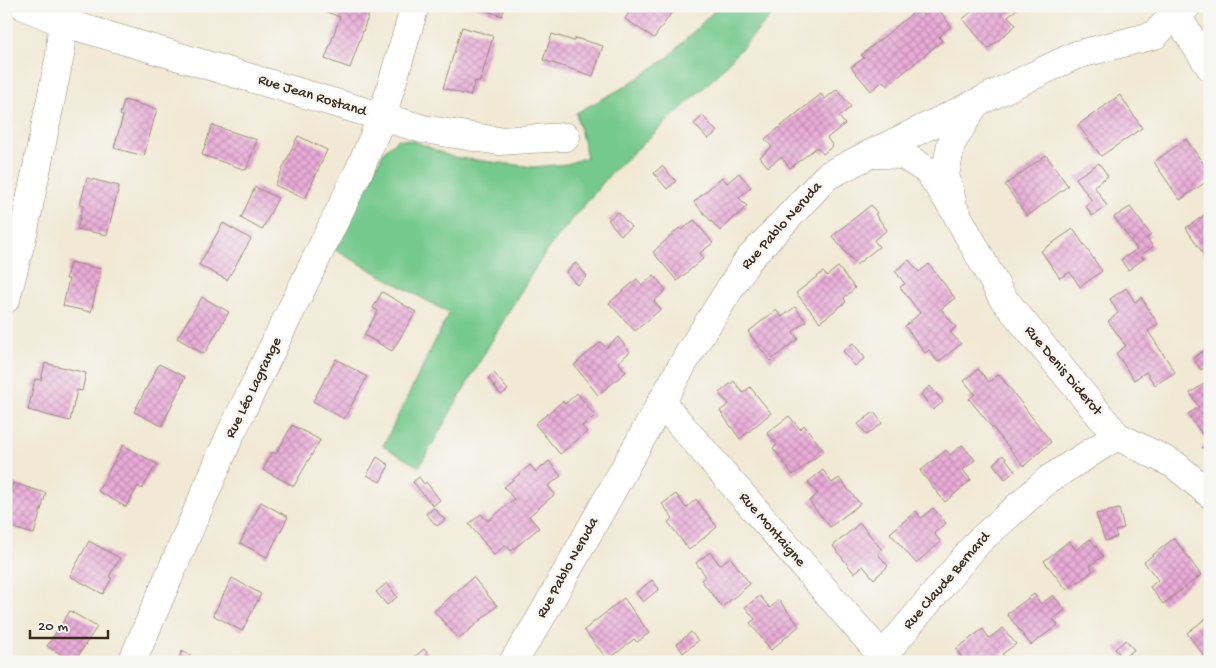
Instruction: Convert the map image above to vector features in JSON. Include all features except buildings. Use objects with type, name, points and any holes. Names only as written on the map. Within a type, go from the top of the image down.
[{"type":"street","name":"Rue Jean Rostand","points":[[24,6],[62,14],[423,129],[499,141],[566,137]]},
{"type":"street","name":"Rue Léo Lagrange","points":[[132,662],[231,433],[358,173],[382,117],[415,6]]},
{"type":"street","points":[[1177,9],[1210,67]]},
{"type":"street","name":"Rue Pablo Neruda","points":[[513,662],[539,621],[688,355],[748,260],[828,176],[1076,55],[1155,35],[1177,9]]},
{"type":"street","points":[[6,299],[24,230],[60,55],[62,14]]},
{"type":"street","name":"Rue Denis Diderot","points":[[955,211],[945,176],[951,144],[975,104]]},
{"type":"street","name":"Rue Denis Diderot","points":[[870,154],[903,156],[928,171],[955,211],[1002,297],[1117,436],[1175,465],[1210,494]]},
{"type":"street","name":"Rue Montaigne","points":[[661,402],[883,660]]},
{"type":"street","name":"Rue Claude Bernard","points":[[883,660],[892,645],[978,542],[1050,479],[1117,436]]},
{"type":"green space","points":[[719,6],[781,6],[710,82],[612,172],[546,251],[419,467],[383,446],[449,313],[335,250],[384,151],[398,139],[414,141],[452,157],[533,167],[567,164],[587,157],[576,113],[626,86],[666,59]]}]
